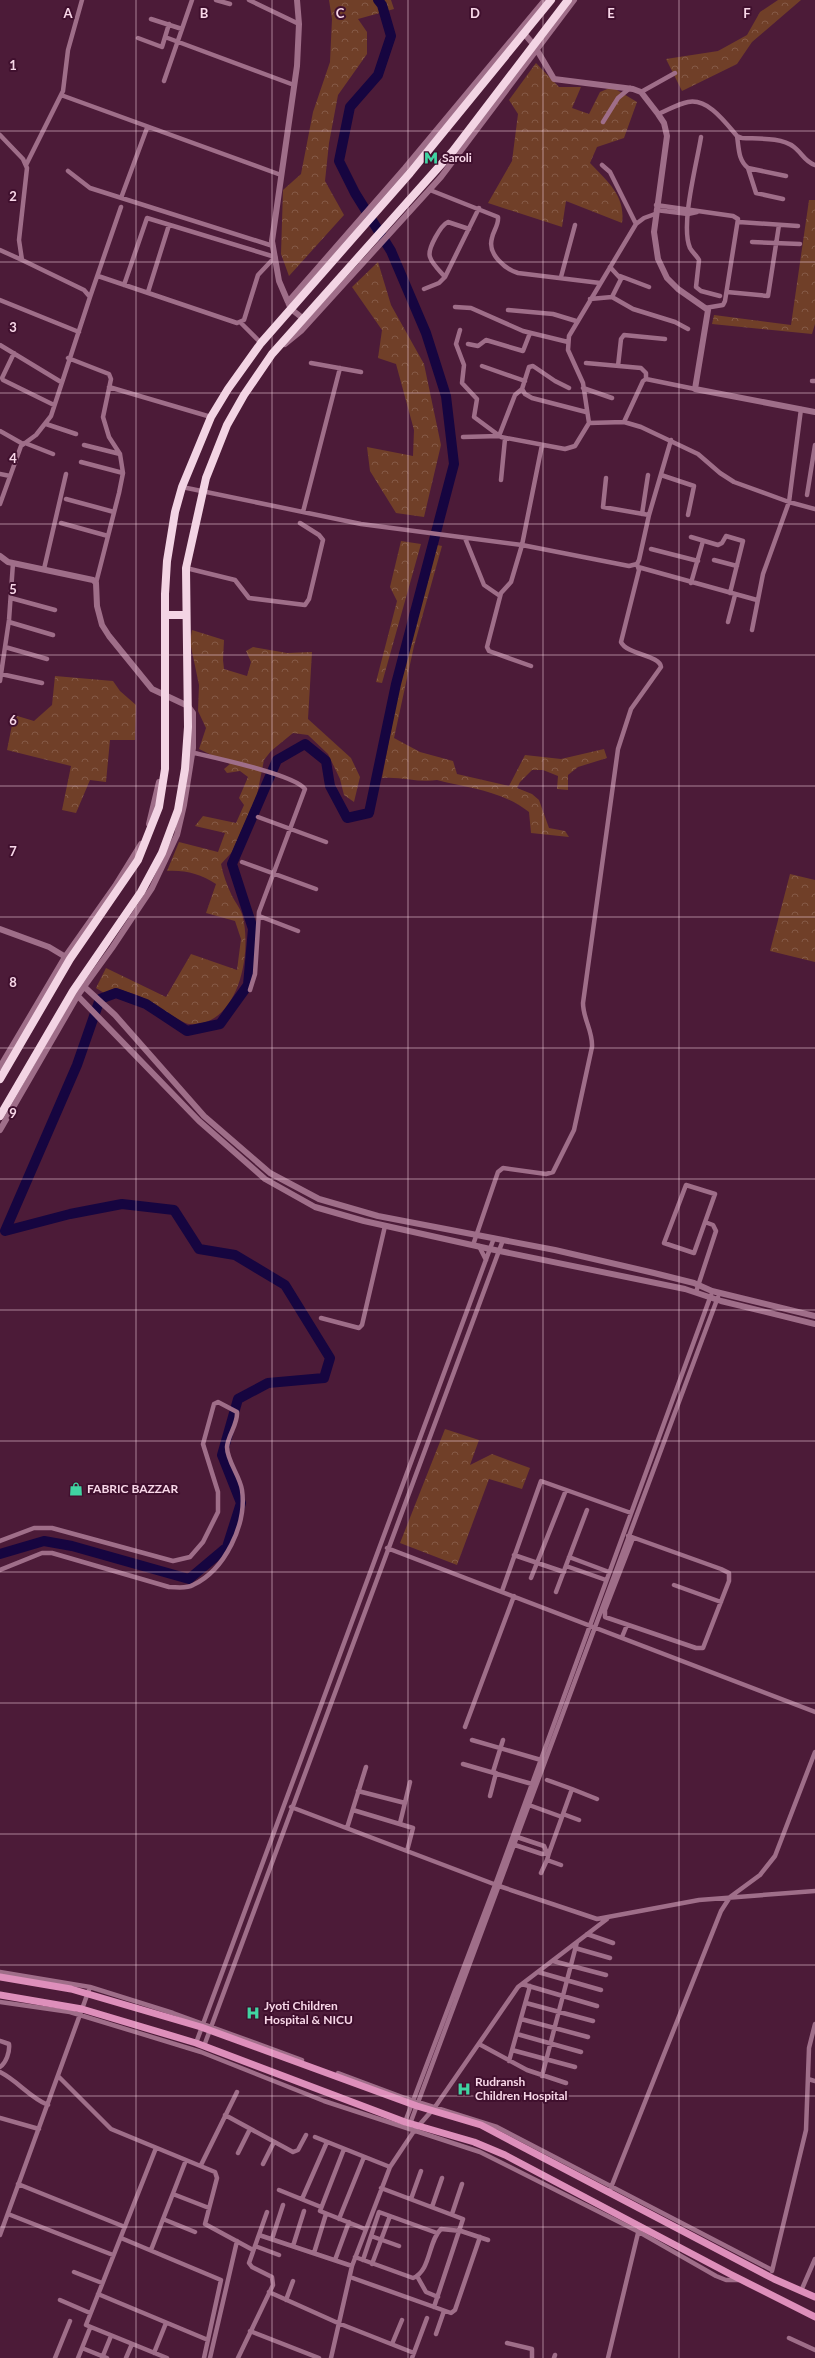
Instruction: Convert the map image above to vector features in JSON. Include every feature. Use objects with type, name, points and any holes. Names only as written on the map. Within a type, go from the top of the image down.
[{"type":"highway","points":[[0,1079],[68,958],[138,860],[146,845],[159,807],[165,769],[164,696],[167,561],[182,487],[211,417],[228,389],[289,305],[349,237],[551,0]]},
{"type":"highway","points":[[0,1116],[78,995],[82,984],[141,892],[162,853],[178,810],[190,752],[186,568],[202,493],[227,425],[244,395],[272,354],[306,320],[392,223],[453,151],[535,48],[568,0]]},
{"type":"highway","points":[[165,615],[186,615]]},
{"type":"main road","points":[[0,1977],[89,1990],[202,2025],[415,2103],[480,2125],[610,2190],[815,2297]]},
{"type":"main road","points":[[0,1995],[81,2012],[196,2043],[411,2126],[474,2142],[505,2155],[639,2229],[815,2317]]},
{"type":"street","points":[[22,260],[19,240],[25,162],[61,95],[68,50],[82,0]]},
{"type":"street","points":[[164,81],[192,0]]},
{"type":"street","points":[[216,0],[230,4]]},
{"type":"street","points":[[249,0],[299,24]]},
{"type":"street","points":[[297,0],[299,24],[294,86],[281,175],[273,246],[279,281],[289,305],[306,320]]},
{"type":"street","points":[[544,0],[523,32],[535,48],[551,76],[559,82],[630,88],[643,94],[664,123],[667,136],[656,210],[654,246],[662,269],[678,289],[708,310],[695,389]]},
{"type":"street","points":[[392,223],[430,190],[535,48],[574,0]]},
{"type":"street","points":[[151,19],[182,29]]},
{"type":"street","points":[[138,38],[162,47],[170,24]]},
{"type":"street","points":[[165,37],[294,86]]},
{"type":"street","points":[[643,94],[675,73]]},
{"type":"street","points":[[603,122],[618,98],[630,88]]},
{"type":"street","points":[[61,95],[147,128],[281,175]]},
{"type":"street","points":[[658,114],[687,102],[696,102],[710,107],[737,136],[742,138],[785,143],[793,146],[805,160],[815,166]]},
{"type":"street","points":[[121,198],[147,128]]},
{"type":"street","points":[[0,135],[25,162]]},
{"type":"street","points":[[737,136],[740,160],[748,168],[756,193],[783,199]]},
{"type":"street","points":[[701,137],[688,212],[688,238],[690,249],[700,260],[696,287],[701,291],[720,296]]},
{"type":"street","points":[[602,165],[610,172],[636,224]]},
{"type":"street","points":[[748,168],[786,176]]},
{"type":"street","points":[[68,171],[90,188],[273,246]]},
{"type":"street","points":[[430,190],[498,217],[491,240],[491,250],[507,268],[518,273],[561,277],[600,283]]},
{"type":"street","points":[[0,503],[24,443],[46,424],[54,405],[68,358],[79,332],[121,208]]},
{"type":"street","points":[[424,289],[445,277],[469,229],[481,209]]},
{"type":"street","points":[[463,437],[499,436],[565,449],[575,446],[589,423],[580,375],[568,350],[568,342],[576,321],[636,224],[656,210],[733,216],[739,222],[798,226]]},
{"type":"street","points":[[124,285],[147,218],[274,257]]},
{"type":"street","points":[[445,277],[430,259],[429,254],[440,227],[448,222],[469,229]]},
{"type":"street","points":[[705,308],[723,305],[727,292],[739,222]]},
{"type":"street","points":[[727,292],[768,296],[778,224]]},
{"type":"street","points":[[148,292],[170,225]]},
{"type":"street","points":[[561,277],[575,225]]},
{"type":"street","points":[[752,242],[800,244]]},
{"type":"street","points":[[0,250],[84,290],[90,297]]},
{"type":"street","points":[[241,323],[244,320],[258,275],[274,257]]},
{"type":"street","points":[[610,267],[620,276],[649,287]]},
{"type":"street","points":[[98,276],[241,323],[261,343]]},
{"type":"street","points":[[612,297],[620,282],[620,276]]},
{"type":"street","points":[[590,299],[612,297],[633,309],[676,322],[688,329]]},
{"type":"street","points":[[0,300],[79,332]]},
{"type":"street","points":[[456,307],[472,308],[530,333],[568,342]]},
{"type":"street","points":[[508,310],[553,314],[576,321]]},
{"type":"street","points":[[460,330],[456,344],[464,365],[462,383],[477,399],[474,417],[499,436]]},
{"type":"street","points":[[468,344],[478,346],[486,340],[523,351],[530,333]]},
{"type":"street","points":[[618,366],[621,339],[624,335],[665,339]]},
{"type":"street","points":[[0,345],[61,382]]},
{"type":"street","points":[[14,353],[2,378],[2,382],[54,405]]},
{"type":"street","points":[[68,358],[106,372],[111,380],[103,417],[109,437],[120,454],[122,473],[96,583],[97,606],[102,624],[146,683],[156,693],[188,706]]},
{"type":"street","points":[[311,362],[361,372]]},
{"type":"street","points":[[586,363],[641,368],[646,373],[646,379],[643,382],[624,422]]},
{"type":"street","points":[[482,366],[525,381]]},
{"type":"street","points":[[499,436],[515,395],[522,389],[529,367],[533,366],[555,382],[569,388]]},
{"type":"street","points":[[303,512],[340,368]]},
{"type":"street","points":[[646,379],[815,412]]},
{"type":"street","points":[[109,387],[211,417]]},
{"type":"street","points":[[583,388],[612,398]]},
{"type":"street","points":[[522,389],[524,394],[532,398],[586,412]]},
{"type":"street","points":[[752,630],[763,574],[789,502],[801,409]]},
{"type":"street","points":[[589,423],[624,422],[641,427],[671,440],[705,458],[720,473],[734,482],[789,502],[815,509]]},
{"type":"street","points":[[46,424],[76,434]]},
{"type":"street","points":[[0,431],[24,443],[53,454]]},
{"type":"street","points":[[501,480],[506,438]]},
{"type":"street","points":[[486,1260],[476,1246],[476,1235],[498,1172],[503,1168],[546,1174],[553,1172],[574,1130],[592,1047],[592,1037],[584,1017],[583,1003],[618,748],[631,709],[661,667],[657,661],[625,648],[621,642],[649,515],[671,440]]},
{"type":"street","points":[[84,445],[120,454]]},
{"type":"street","points":[[531,666],[488,650],[500,596],[503,590],[511,582],[522,545],[542,445]]},
{"type":"street","points":[[807,495],[815,445]]},
{"type":"street","points":[[81,462],[122,473]]},
{"type":"street","points":[[0,474],[10,476]]},
{"type":"street","points":[[44,569],[66,474]]},
{"type":"street","points":[[642,514],[648,475]]},
{"type":"street","points":[[661,475],[694,486],[688,516]]},
{"type":"street","points":[[606,478],[603,507],[649,515]]},
{"type":"street","points":[[182,487],[202,493],[408,531],[522,545],[629,566],[638,565],[692,583],[757,600]]},
{"type":"street","points":[[66,499],[114,512]]},
{"type":"street","points":[[61,523],[108,536]]},
{"type":"street","points":[[186,568],[235,580],[249,598],[305,605],[310,600],[323,540],[319,535],[300,523]]},
{"type":"street","points":[[690,537],[718,545],[722,543],[726,536],[741,540],[743,543],[737,566],[728,622]]},
{"type":"street","points":[[465,538],[484,585],[500,596]]},
{"type":"street","points":[[692,583],[703,541]]},
{"type":"street","points":[[651,549],[698,561]]},
{"type":"street","points":[[0,556],[13,563],[89,578],[96,583]]},
{"type":"street","points":[[714,560],[737,566]]},
{"type":"street","points":[[0,681],[9,622],[13,563]]},
{"type":"street","points":[[11,598],[55,610]]},
{"type":"street","points":[[9,622],[53,635]]},
{"type":"street","points":[[5,647],[47,659]]},
{"type":"street","points":[[1,674],[42,683]]},
{"type":"street","points":[[190,752],[253,767],[298,784],[304,789],[259,916],[255,974],[250,990]]},
{"type":"street","points":[[258,817],[326,842]]},
{"type":"street","points":[[242,862],[316,889]]},
{"type":"street","points":[[259,916],[298,931]]},
{"type":"street","points":[[0,929],[49,947],[68,958],[0,1067]]},
{"type":"street","points":[[82,984],[115,1015],[204,1116],[270,1173],[319,1199],[378,1216],[494,1238],[654,1273],[698,1285],[717,1300],[815,1324]]},
{"type":"street","points":[[0,1130],[78,995],[199,1121],[265,1179],[315,1207],[385,1226],[498,1251],[711,1295],[719,1293],[815,1316]]},
{"type":"street","points":[[686,1185],[715,1194],[705,1222],[694,1253],[664,1243],[686,1185]]},
{"type":"street","points":[[315,1207],[319,1199]]},
{"type":"street","points":[[696,1292],[716,1231],[713,1226],[705,1222]]},
{"type":"street","points":[[321,1318],[359,1328],[362,1325],[385,1226]]},
{"type":"street","points":[[196,2043],[382,1546],[494,1238]]},
{"type":"street","points":[[204,2046],[503,1240]]},
{"type":"street","points":[[623,1534],[631,1537],[727,1572],[730,1578],[705,1645],[700,1649],[607,1618],[604,1615],[631,1537],[719,1293]]},
{"type":"street","points":[[497,1886],[529,1805],[593,1625],[606,1580],[711,1295]]},
{"type":"street","points":[[0,1541],[28,1530],[44,1527],[172,1561],[190,1557],[203,1542],[218,1512],[218,1492],[203,1444],[214,1404],[218,1402],[237,1412],[227,1449],[240,1483],[243,1515],[236,1538],[224,1555],[199,1581],[183,1588],[169,1587],[52,1552],[42,1552],[0,1570]]},
{"type":"street","points":[[502,1591],[541,1481],[631,1513]]},
{"type":"street","points":[[532,1578],[566,1490]]},
{"type":"street","points":[[556,1592],[587,1510]]},
{"type":"street","points":[[331,2358],[352,2266],[365,2228],[390,2167],[411,2126],[415,2103],[497,1886],[532,1784],[593,1625],[631,1537]]},
{"type":"street","points":[[382,1546],[622,1636],[815,1712]]},
{"type":"street","points":[[514,1555],[564,1572]]},
{"type":"street","points":[[569,1557],[609,1572]]},
{"type":"street","points":[[566,1566],[606,1580]]},
{"type":"street","points":[[674,1585],[721,1602]]},
{"type":"street","points":[[465,1727],[514,1596]]},
{"type":"street","points":[[622,1636],[627,1625]]},
{"type":"street","points":[[472,1740],[541,1760]]},
{"type":"street","points":[[490,1796],[503,1740]]},
{"type":"street","points":[[610,2190],[721,1911],[730,1897],[760,1875],[775,1856],[815,1752]]},
{"type":"street","points":[[463,1764],[532,1784]]},
{"type":"street","points":[[347,1828],[366,1767]]},
{"type":"street","points":[[547,1780],[597,1799]]},
{"type":"street","points":[[400,1823],[410,1782]]},
{"type":"street","points":[[541,1873],[572,1789]]},
{"type":"street","points":[[358,1792],[405,1803]]},
{"type":"street","points":[[285,1805],[497,1886],[591,1918],[609,1917],[699,1900],[815,1891]]},
{"type":"street","points":[[529,1805],[579,1820]]},
{"type":"street","points":[[352,1810],[413,1828],[407,1851]]},
{"type":"street","points":[[517,1837],[544,1846],[548,1853]]},
{"type":"street","points":[[514,1845],[542,1854],[548,1853]]},
{"type":"street","points":[[547,1860],[561,1865]]},
{"type":"street","points":[[411,2126],[433,2109],[522,1984],[609,1917]]},
{"type":"street","points":[[587,1934],[613,1943]]},
{"type":"street","points":[[542,2076],[577,1942]]},
{"type":"street","points":[[575,1948],[610,1958]]},
{"type":"street","points":[[553,1961],[606,1975]]},
{"type":"street","points":[[0,1972],[89,1990],[0,2235]]},
{"type":"street","points":[[538,1972],[601,1990]]},
{"type":"street","points":[[522,1984],[597,2006]]},
{"type":"street","points":[[509,2061],[530,1986]]},
{"type":"street","points":[[0,2002],[81,2012],[201,2052],[324,2101],[411,2126]]},
{"type":"street","points":[[526,2003],[558,2013],[593,2021]]},
{"type":"street","points":[[521,2018],[588,2037]]},
{"type":"street","points":[[771,2273],[806,2130],[809,2048],[815,2024]]},
{"type":"street","points":[[517,2034],[581,2052]]},
{"type":"street","points":[[0,2040],[9,2044],[10,2047],[6,2061],[0,2067]]},
{"type":"street","points":[[479,2044],[509,2061],[542,2076],[566,2083]]},
{"type":"street","points":[[512,2050],[575,2067]]},
{"type":"street","points":[[0,2072],[12,2078],[37,2100],[48,2104]]},
{"type":"street","points":[[58,2076],[111,2129],[200,2165],[217,2174],[205,2220],[207,2226],[254,2248],[279,2255]]},
{"type":"street","points":[[808,2079],[815,2081]]},
{"type":"street","points":[[200,2165],[237,2092]]},
{"type":"street","points":[[225,2116],[296,2152],[306,2135]]},
{"type":"street","points":[[0,2118],[39,2129]]},
{"type":"street","points":[[238,2153],[250,2128]]},
{"type":"street","points":[[315,2138],[390,2167]]},
{"type":"street","points":[[263,2164],[274,2142]]},
{"type":"street","points":[[302,2199],[327,2142]]},
{"type":"street","points":[[156,2148],[86,2325],[90,2328],[167,2358]]},
{"type":"street","points":[[344,2149],[320,2211],[365,2228]]},
{"type":"street","points":[[339,2219],[364,2157]]},
{"type":"street","points":[[151,2250],[186,2160]]},
{"type":"street","points":[[411,2199],[421,2171]]},
{"type":"street","points":[[432,2207],[442,2178]]},
{"type":"street","points":[[18,2184],[125,2227]]},
{"type":"street","points":[[452,2214],[462,2184]]},
{"type":"street","points":[[381,2188],[463,2219],[461,2231],[434,2307]]},
{"type":"street","points":[[279,2190],[321,2207]]},
{"type":"street","points":[[173,2194],[209,2208]]},
{"type":"street","points":[[272,2239],[283,2204]]},
{"type":"street","points":[[293,2246],[304,2211]]},
{"type":"street","points":[[238,2358],[273,2283],[272,2277],[250,2265],[254,2248],[267,2212]]},
{"type":"street","points":[[363,2260],[380,2212],[437,2233]]},
{"type":"street","points":[[8,2214],[113,2255]]},
{"type":"street","points":[[314,2253],[326,2214]]},
{"type":"street","points":[[372,2264],[390,2216]]},
{"type":"street","points":[[163,2220],[194,2232]]},
{"type":"street","points":[[336,2260],[348,2222]]},
{"type":"street","points":[[355,2257],[409,2278],[418,2276],[424,2268],[437,2233],[445,2228],[461,2231],[488,2240]]},
{"type":"street","points":[[608,2358],[639,2229]]},
{"type":"street","points":[[259,2235],[352,2266]]},
{"type":"street","points":[[371,2236],[399,2246]]},
{"type":"street","points":[[350,2277],[451,2313],[455,2310],[480,2237]]},
{"type":"street","points":[[121,2238],[221,2280],[204,2358]]},
{"type":"street","points":[[210,2358],[237,2241]]},
{"type":"street","points":[[801,2291],[815,2259]]},
{"type":"street","points":[[74,2272],[102,2283]]},
{"type":"street","points":[[418,2276],[426,2292],[438,2297]]},
{"type":"street","points":[[286,2300],[293,2281]]},
{"type":"street","points":[[269,2292],[338,2323],[392,2344],[413,2355],[428,2318]]},
{"type":"street","points":[[98,2294],[208,2340]]},
{"type":"street","points":[[60,2300],[90,2312]]},
{"type":"street","points":[[436,2334],[444,2311]]},
{"type":"street","points":[[392,2344],[402,2320]]},
{"type":"street","points":[[55,2358],[70,2321]]},
{"type":"street","points":[[150,2358],[166,2322]]},
{"type":"street","points":[[78,2358],[90,2328]]},
{"type":"street","points":[[250,2330],[319,2358]]},
{"type":"street","points":[[82,2348],[104,2357],[111,2336]]},
{"type":"street","points":[[789,2338],[815,2350]]},
{"type":"street","points":[[507,2343],[532,2349],[532,2358]]},
{"type":"street","points":[[126,2358],[132,2344]]},
{"type":"green space","points":[[329,0],[391,0],[394,9],[358,19],[367,32],[367,54],[338,95],[329,143],[325,181],[344,215],[289,276],[281,254],[283,190],[301,174],[313,112],[330,62],[332,19]]},
{"type":"green space","points":[[778,0],[801,0],[752,42],[737,64],[682,91],[666,59],[718,51],[747,35],[760,12]]},
{"type":"green space","points":[[536,63],[559,87],[581,87],[572,108],[589,114],[600,92],[612,87],[637,102],[624,138],[597,147],[590,163],[609,183],[618,197],[621,205],[622,223],[566,201],[562,227],[488,203],[512,161],[518,114],[509,100]]},
{"type":"green space","points":[[809,200],[815,200],[815,324],[812,334],[712,324],[714,315],[791,325]]},
{"type":"green space","points":[[378,262],[391,305],[424,364],[441,445],[424,517],[396,513],[370,471],[367,447],[413,456],[414,430],[396,364],[378,358],[382,330],[352,287]]},
{"type":"green space","points":[[401,541],[421,544],[382,683],[376,682],[397,601],[390,587]]},
{"type":"green space","points":[[437,545],[442,546],[414,646],[394,738],[420,752],[453,761],[457,774],[509,786],[525,755],[561,759],[604,749],[607,758],[578,767],[568,775],[568,790],[557,789],[558,776],[543,770],[532,770],[520,782],[517,788],[532,794],[539,800],[549,828],[565,831],[569,837],[531,833],[529,812],[507,799],[485,791],[437,780],[423,781],[382,778],[403,666]]},
{"type":"green space","points":[[192,630],[224,640],[224,669],[247,676],[251,662],[246,651],[253,647],[287,653],[312,652],[308,719],[351,758],[360,777],[354,802],[344,795],[340,779],[328,754],[308,735],[293,733],[271,751],[264,760],[257,795],[232,852],[221,864],[228,888],[242,914],[245,930],[243,966],[238,984],[231,1001],[220,1014],[206,1022],[189,1024],[135,994],[115,988],[104,993],[96,988],[106,968],[166,997],[191,954],[237,970],[241,939],[235,921],[206,913],[216,884],[193,873],[167,871],[179,842],[218,852],[225,833],[195,826],[203,816],[236,823],[244,805],[239,798],[248,777],[240,771],[227,773],[224,769],[230,764],[199,749],[206,728],[198,711],[199,685],[190,642]]},
{"type":"green space","points":[[55,676],[113,681],[120,691],[136,705],[135,740],[110,740],[106,782],[90,780],[76,813],[62,810],[71,766],[7,750],[14,715],[34,721],[52,705]]},
{"type":"green space","points":[[790,874],[815,880],[815,962],[770,951]]},
{"type":"green space","points":[[445,1429],[479,1440],[470,1465],[492,1454],[530,1468],[522,1489],[489,1479],[457,1565],[400,1543]]},
{"type":"waterway","points":[[0,1554],[44,1541],[72,1546],[189,1579],[227,1547],[241,1503],[222,1455],[238,1399],[268,1383],[324,1378],[330,1358],[285,1285],[235,1255],[199,1249],[174,1210],[122,1204],[70,1214],[5,1231],[77,1065],[100,999],[116,993],[146,1004],[187,1031],[220,1024],[248,985],[253,929],[232,864],[277,760],[305,744],[326,761],[330,786],[347,818],[369,813],[396,684],[454,464],[446,396],[426,333],[391,251],[355,193],[339,161],[350,107],[378,75],[391,36],[382,5],[378,0]]},
{"type":"place","name":"Saroli","points":[[431,158]]},
{"type":"place","name":"FABRIC BAZZAR","points":[[76,1489]]},
{"type":"place","name":"Jyoti Children Hospital & NICU","points":[[253,2013]]},
{"type":"place","name":"Rudransh Children Hospital","points":[[464,2089]]}]
